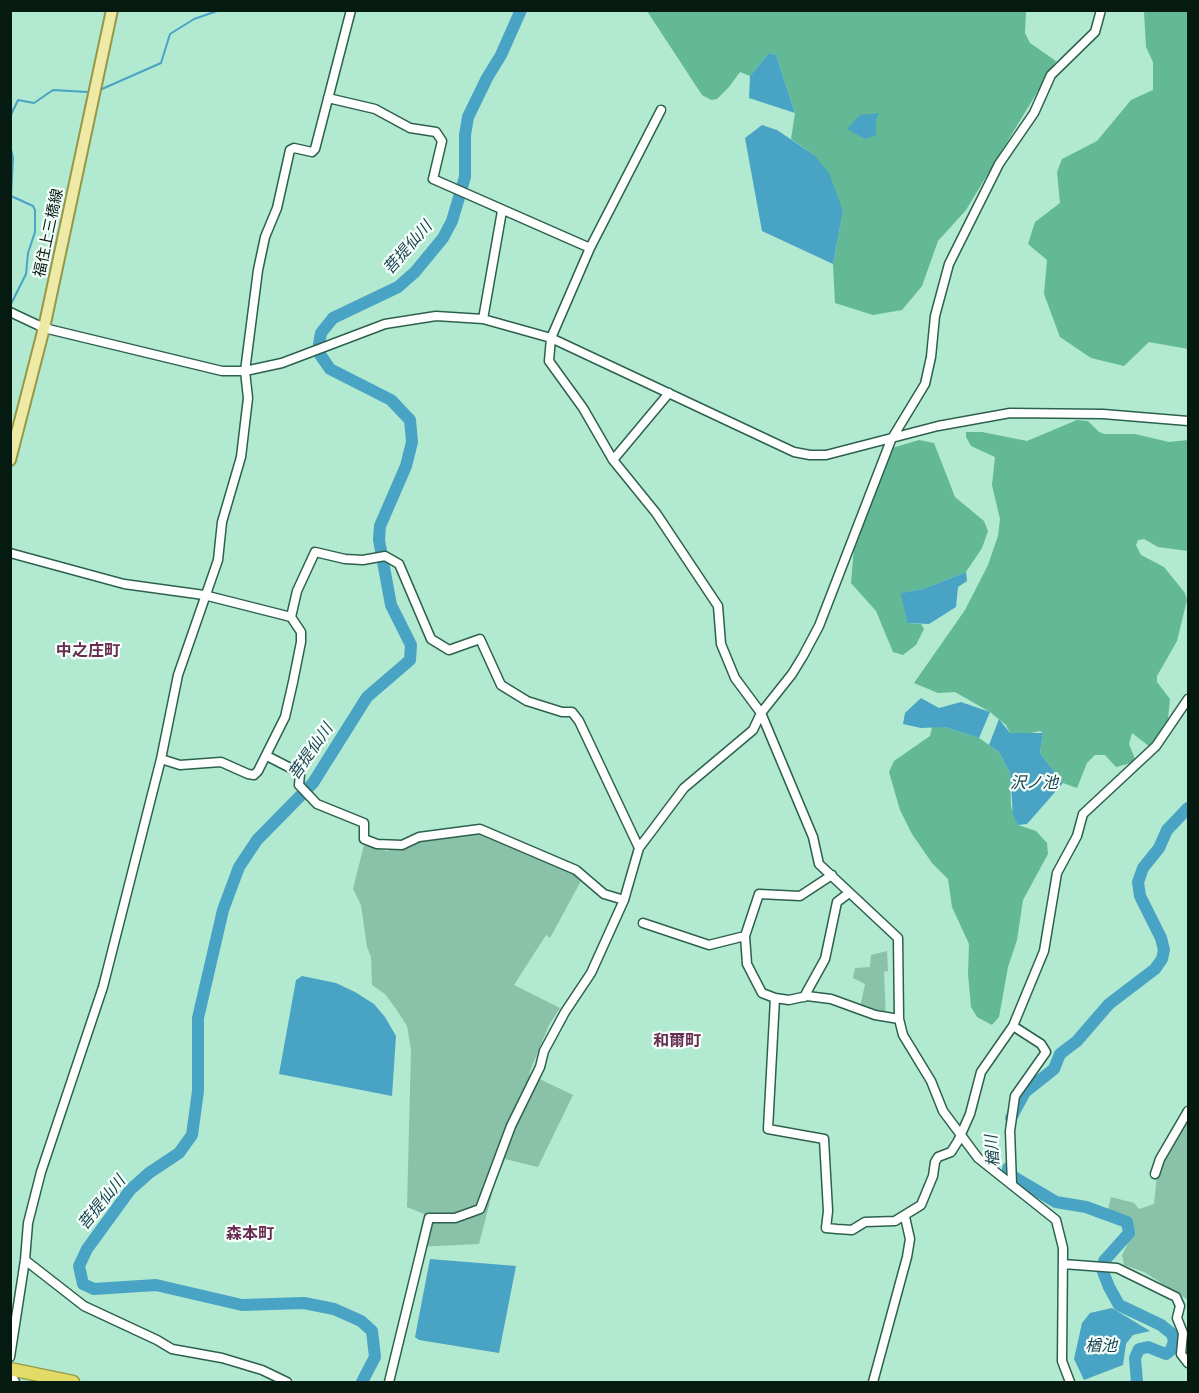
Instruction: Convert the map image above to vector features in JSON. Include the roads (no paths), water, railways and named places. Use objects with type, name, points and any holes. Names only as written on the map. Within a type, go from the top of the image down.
[{"type":"highway","points":[[10,1371],[73,1383]]},
{"type":"main road","name":"福住上三橋線","points":[[10,460],[44,328],[112,10]]},
{"type":"street","points":[[10,1357],[25,1260],[28,1224],[41,1172],[103,987],[161,759],[178,675],[204,595],[210,590],[218,560],[222,522],[241,457],[248,398],[245,371],[258,270],[265,237],[277,208],[289,153],[294,148],[314,151],[351,10]]},
{"type":"street","points":[[389,1383],[429,1218],[454,1218],[480,1209],[511,1126],[540,1066],[544,1051],[565,1012],[591,973],[624,900],[639,848],[684,788],[753,730],[761,713],[792,674],[819,626],[891,440],[925,384],[932,357],[936,316],[949,264],[999,164],[1034,113],[1051,75],[1095,32],[1101,10]]},
{"type":"street","points":[[328,98],[375,109],[410,128],[436,132],[442,141],[433,179],[590,248]]},
{"type":"street","points":[[661,110],[590,248],[551,338],[549,361],[583,408],[613,460],[656,513],[718,606],[722,644],[735,678],[761,713],[813,837],[819,864],[898,938],[899,1019],[903,1035],[931,1081],[943,1111],[978,1158],[1056,1220],[1061,1233],[1063,1264],[1062,1361],[1070,1383]]},
{"type":"street","points":[[483,319],[502,211]]},
{"type":"street","points":[[11,312],[44,328],[222,371],[245,371],[282,363],[385,324],[436,316],[483,319],[551,338],[794,452],[826,455],[938,426],[1010,412],[1103,414],[1188,421]]},
{"type":"street","points":[[613,460],[669,393]]},
{"type":"street","points":[[10,552],[124,584],[204,595],[291,617],[301,632],[301,642],[285,717],[267,756],[254,775],[221,762],[180,765],[161,759]]},
{"type":"street","points":[[291,617],[297,591],[315,552],[345,559],[363,560],[385,556],[399,564],[431,639],[449,650],[480,639],[501,685],[527,701],[561,712],[572,712],[579,721],[639,848]]},
{"type":"street","points":[[775,998],[768,1129],[824,1139],[828,1211],[826,1228],[852,1230],[865,1222],[886,1222],[905,1217],[921,1205],[938,1157],[951,1152],[970,1114],[981,1072],[1013,1026],[1044,951],[1057,873],[1077,836],[1083,814],[1156,746],[1188,699]]},
{"type":"street","points":[[267,756],[300,773],[298,785],[317,804],[364,823],[364,839],[377,844],[402,845],[419,837],[480,829],[576,870],[604,894],[624,900]]},
{"type":"street","points":[[832,874],[800,896],[759,894],[745,936],[745,950],[751,971],[762,993],[775,998],[831,999],[875,1015],[899,1019]]},
{"type":"street","points":[[804,997],[825,959],[837,902],[849,893]]},
{"type":"street","points":[[643,923],[709,945],[745,936]]},
{"type":"street","points":[[1012,1184],[1010,1131],[1015,1096],[1046,1052],[1041,1044],[1013,1026]]},
{"type":"street","points":[[1155,1174],[1160,1159],[1188,1111]]},
{"type":"street","points":[[873,1383],[907,1257],[910,1239],[905,1217]]},
{"type":"street","points":[[25,1260],[84,1306],[172,1349],[222,1358],[262,1370],[287,1383]]},
{"type":"street","points":[[1063,1264],[1117,1268],[1176,1297],[1180,1306],[1177,1318],[1183,1333],[1181,1353],[1188,1363]]},
{"type":"street","points":[[10,1371],[15,1383]]},
{"type":"water","points":[[769,53],[776,55],[795,113],[749,98],[750,76]]},
{"type":"water","points":[[879,113],[876,120],[876,135],[865,139],[847,129],[860,115]]},
{"type":"water","points":[[762,125],[777,130],[814,155],[829,173],[843,211],[833,264],[762,231],[745,138]]},
{"type":"water","points":[[966,572],[967,581],[958,587],[956,607],[929,624],[907,623],[901,593],[923,589]]},
{"type":"water","points":[[921,698],[939,708],[961,702],[990,712],[979,738],[945,727],[921,728],[903,724],[905,713]]},
{"type":"water","name":"沢ノ池","points":[[999,719],[1010,733],[1043,733],[1040,753],[1063,783],[1027,824],[1018,825],[1013,815],[1010,773],[999,752],[989,745]]},
{"type":"water","points":[[302,976],[336,983],[355,992],[374,1004],[385,1017],[396,1036],[392,1096],[279,1074],[296,980]]},
{"type":"water","points":[[430,1259],[516,1266],[499,1353],[419,1340],[415,1337]]},
{"type":"water","name":"楢池","points":[[1112,1308],[1150,1331],[1133,1335],[1126,1344],[1123,1365],[1084,1380],[1074,1359],[1082,1323],[1090,1313]]},
{"type":"waterway","points":[[102,89],[161,63],[170,34],[194,19],[220,10]]},
{"type":"waterway","name":"菩提仙川","points":[[362,1382],[375,1357],[372,1331],[361,1321],[334,1309],[304,1303],[242,1305],[156,1285],[94,1289],[83,1284],[79,1266],[87,1249],[130,1190],[149,1173],[179,1153],[192,1135],[198,1091],[198,1018],[223,910],[239,867],[257,840],[313,783],[367,697],[410,660],[411,645],[391,605],[379,540],[380,526],[406,466],[412,442],[410,420],[391,400],[330,369],[319,353],[319,344],[321,333],[333,318],[398,287],[415,272],[443,238],[452,221],[465,177],[465,135],[468,117],[501,55],[521,10]]},
{"type":"waterway","points":[[10,117],[18,100],[34,103],[53,90],[87,92]]},
{"type":"waterway","points":[[10,145],[13,158],[11,196],[33,206],[35,210],[35,232],[28,253],[26,274],[10,306]]},
{"type":"waterway","name":"楢川","points":[[1011,1118],[1025,1092],[1054,1069],[1060,1054],[1077,1041],[1109,1004],[1155,969],[1162,959],[1164,950],[1161,938],[1140,896],[1138,882],[1143,868],[1159,848],[1167,830],[1188,808]]},
{"type":"waterway","name":"楢川","points":[[1008,1168],[1008,1172],[1017,1179],[1056,1202],[1086,1207],[1127,1222],[1129,1233],[1104,1261],[1102,1269],[1109,1287],[1119,1305],[1161,1325],[1172,1334],[1174,1341],[1171,1350],[1166,1354],[1148,1347],[1139,1349],[1135,1358],[1137,1382]]},
{"type":"district","name":"中之庄町","points":[[88,651]]},
{"type":"district","name":"和爾町","points":[[677,1041]]},
{"type":"district","name":"森本町","points":[[250,1234]]}]
